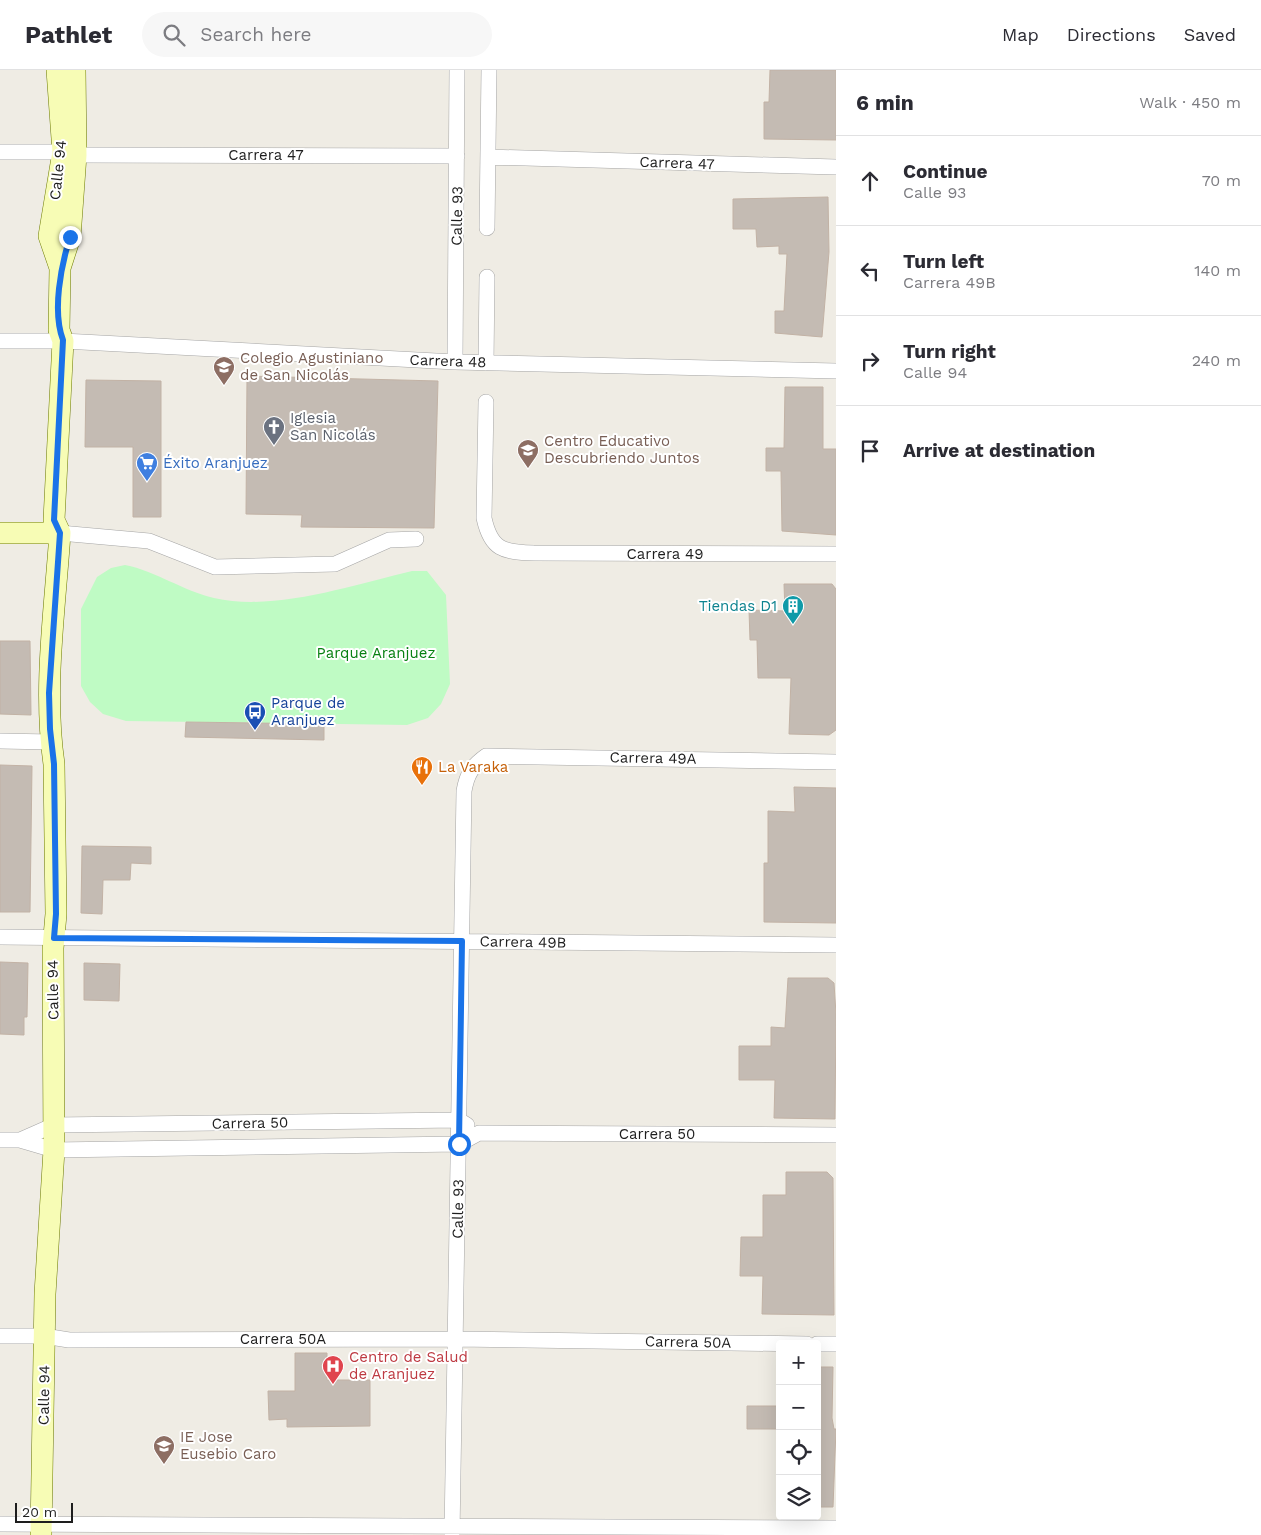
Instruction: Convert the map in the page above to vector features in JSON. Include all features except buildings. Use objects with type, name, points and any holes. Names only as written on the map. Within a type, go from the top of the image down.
[{"type":"street","name":"Calle 94","points":[[57,70],[69,153]]},
{"type":"street","name":"Calle 94","points":[[41,1530],[44,1294],[54,1150],[54,938],[56,914],[54,764],[49,693],[60,533],[54,520],[63,340],[59,330],[60,268],[70,237],[69,153],[75,70]]},
{"type":"street","name":"Calle 93","points":[[455,362],[457,70]]},
{"type":"street","name":"Calle 93","points":[[487,228],[489,70]]},
{"type":"street","name":"Carrera 47","points":[[0,152],[457,156]]},
{"type":"street","name":"Carrera 47","points":[[488,157],[836,167]]},
{"type":"street","points":[[486,362],[487,277]]},
{"type":"street","name":"Carrera 48","points":[[0,341],[63,340],[455,362],[836,371]]},
{"type":"street","name":"Carrera 49","points":[[486,402],[484,518],[487,533],[494,545],[506,551],[526,553],[836,554]]},
{"type":"street","points":[[0,533],[60,533],[149,541],[215,567],[335,564],[389,540],[416,539]]},
{"type":"street","points":[[0,741],[51,742]]},
{"type":"street","name":"Carrera 49A","points":[[472,766],[486,756],[836,762]]},
{"type":"street","name":"Calle 93","points":[[452,1530],[464,791],[466,778],[472,766]]},
{"type":"street","name":"Carrera 49B","points":[[0,937],[836,945]]},
{"type":"street","points":[[459,1120],[479,1133]]},
{"type":"street","name":"Carrera 50","points":[[20,1140],[54,1125],[459,1120]]},
{"type":"street","name":"Carrera 50","points":[[0,1140],[20,1140],[54,1150],[459,1144],[479,1133],[836,1135]]},
{"type":"street","name":"Carrera 50A","points":[[0,1336],[44,1336],[70,1340],[456,1339],[776,1344]]},
{"type":"street","points":[[821,1344],[836,1344]]},
{"type":"street","points":[[0,1524],[41,1530],[836,1528]]},
{"type":"green space","name":"Parque Aranjuez","points":[[125,565],[214,598],[262,602],[313,595],[412,571],[427,571],[446,595],[450,684],[441,704],[428,718],[407,725],[126,721],[103,714],[90,702],[81,686],[81,609],[97,577],[111,568]]},
{"type":"place","name":"Colegio Agustiniano de San Nicolás","points":[[224,386]]},
{"type":"place","name":"Iglesia San Nicolás","points":[[274,446]]},
{"type":"place","name":"Centro Educativo Descubriendo Juntos","points":[[528,469]]},
{"type":"place","name":"Éxito Aranjuez","points":[[147,482]]},
{"type":"place","name":"Tiendas D1","points":[[793,625]]},
{"type":"place","name":"Parque de Aranjuez","points":[[255,731]]},
{"type":"place","name":"La Varaka","points":[[422,786]]},
{"type":"place","name":"Centro de Salud de Aranjuez","points":[[333,1385]]},
{"type":"place","name":"IE Jose Eusebio Caro","points":[[164,1465]]},
{"type":"route","points":[[70,237],[60,268],[59,330],[63,340],[54,520],[60,533],[49,693],[50,729],[54,764],[56,914],[54,938],[462,941],[459,1144]]}]
